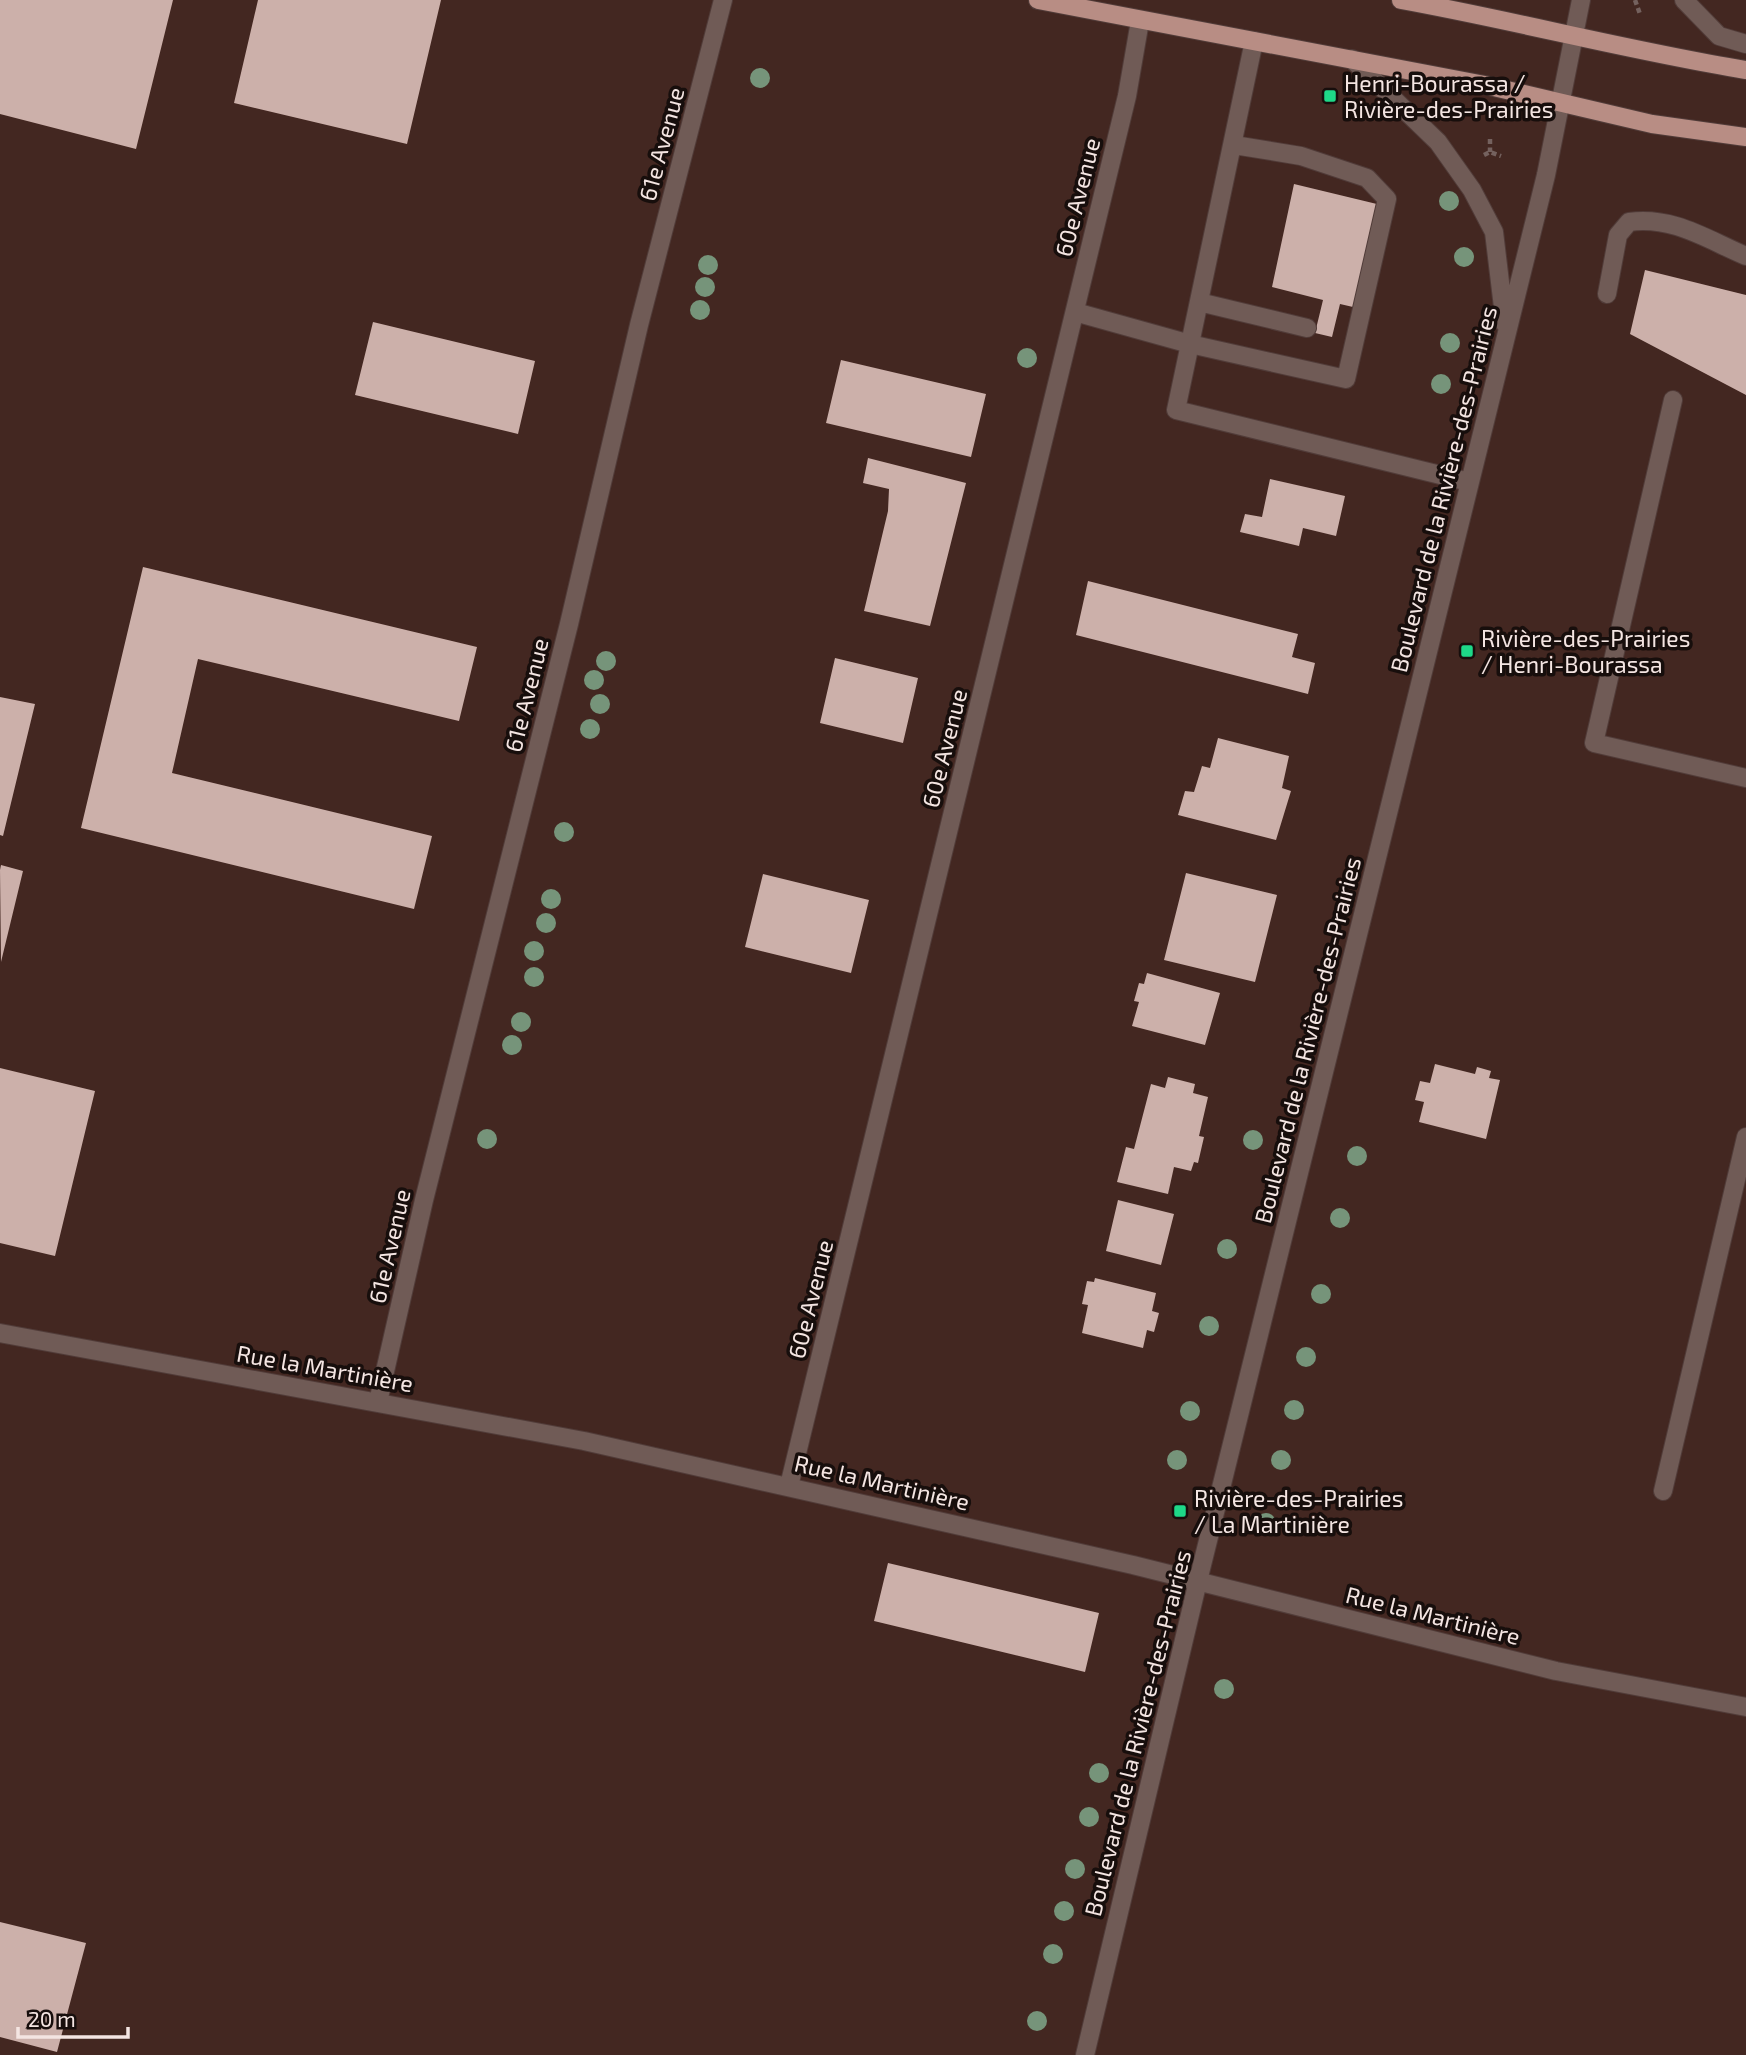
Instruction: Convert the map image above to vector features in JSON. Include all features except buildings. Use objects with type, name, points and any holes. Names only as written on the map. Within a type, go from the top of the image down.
[{"type":"main road","points":[[1038,0],[1492,87],[1651,124],[1746,137]]},
{"type":"main road","points":[[1401,0],[1645,53],[1746,70]]},
{"type":"street","name":"61e Avenue","points":[[378,1402],[424,1200],[569,624],[639,325],[723,0]]},
{"type":"street","name":"Boulevard de la Rivière-des-Prairies","points":[[1085,2055],[1198,1581],[1546,175],[1581,0]]},
{"type":"street","points":[[1684,0],[1720,36],[1746,44]]},
{"type":"street","name":"60e Avenue","points":[[789,1486],[1127,96],[1140,21]]},
{"type":"street","points":[[1254,41],[1176,410],[1469,482]]},
{"type":"street","points":[[1352,59],[1438,142],[1472,190],[1494,232],[1506,335]]},
{"type":"street","points":[[1075,312],[1190,344],[1346,379],[1387,199],[1367,178],[1301,156],[1234,145]]},
{"type":"street","points":[[1607,293],[1618,235],[1629,222],[1651,219],[1687,229],[1746,256]]},
{"type":"street","points":[[1199,302],[1307,328]]},
{"type":"street","points":[[1673,400],[1594,743],[1746,778]]},
{"type":"street","points":[[1663,1491],[1746,1137]]},
{"type":"street","name":"Rue la Martinière","points":[[0,1333],[584,1441],[1198,1581],[1556,1671],[1746,1707]]},
{"type":"path","points":[[1635,0],[1640,14]]},
{"type":"path","points":[[1490,139],[1490,152]]},
{"type":"path","points":[[1484,155],[1490,152],[1501,156]]},
{"type":"shaded area","points":[[0,0],[1746,0],[1746,2055],[0,2055]]},
{"type":"place","name":"Henri-Bourassa / Rivière-des-Prairies","points":[[1330,96]]},
{"type":"place","name":"Rivière-des-Prairies / Henri-Bourassa","points":[[1467,651]]},
{"type":"place","name":"Rivière-des-Prairies / La Martinière","points":[[1180,1511]]}]
